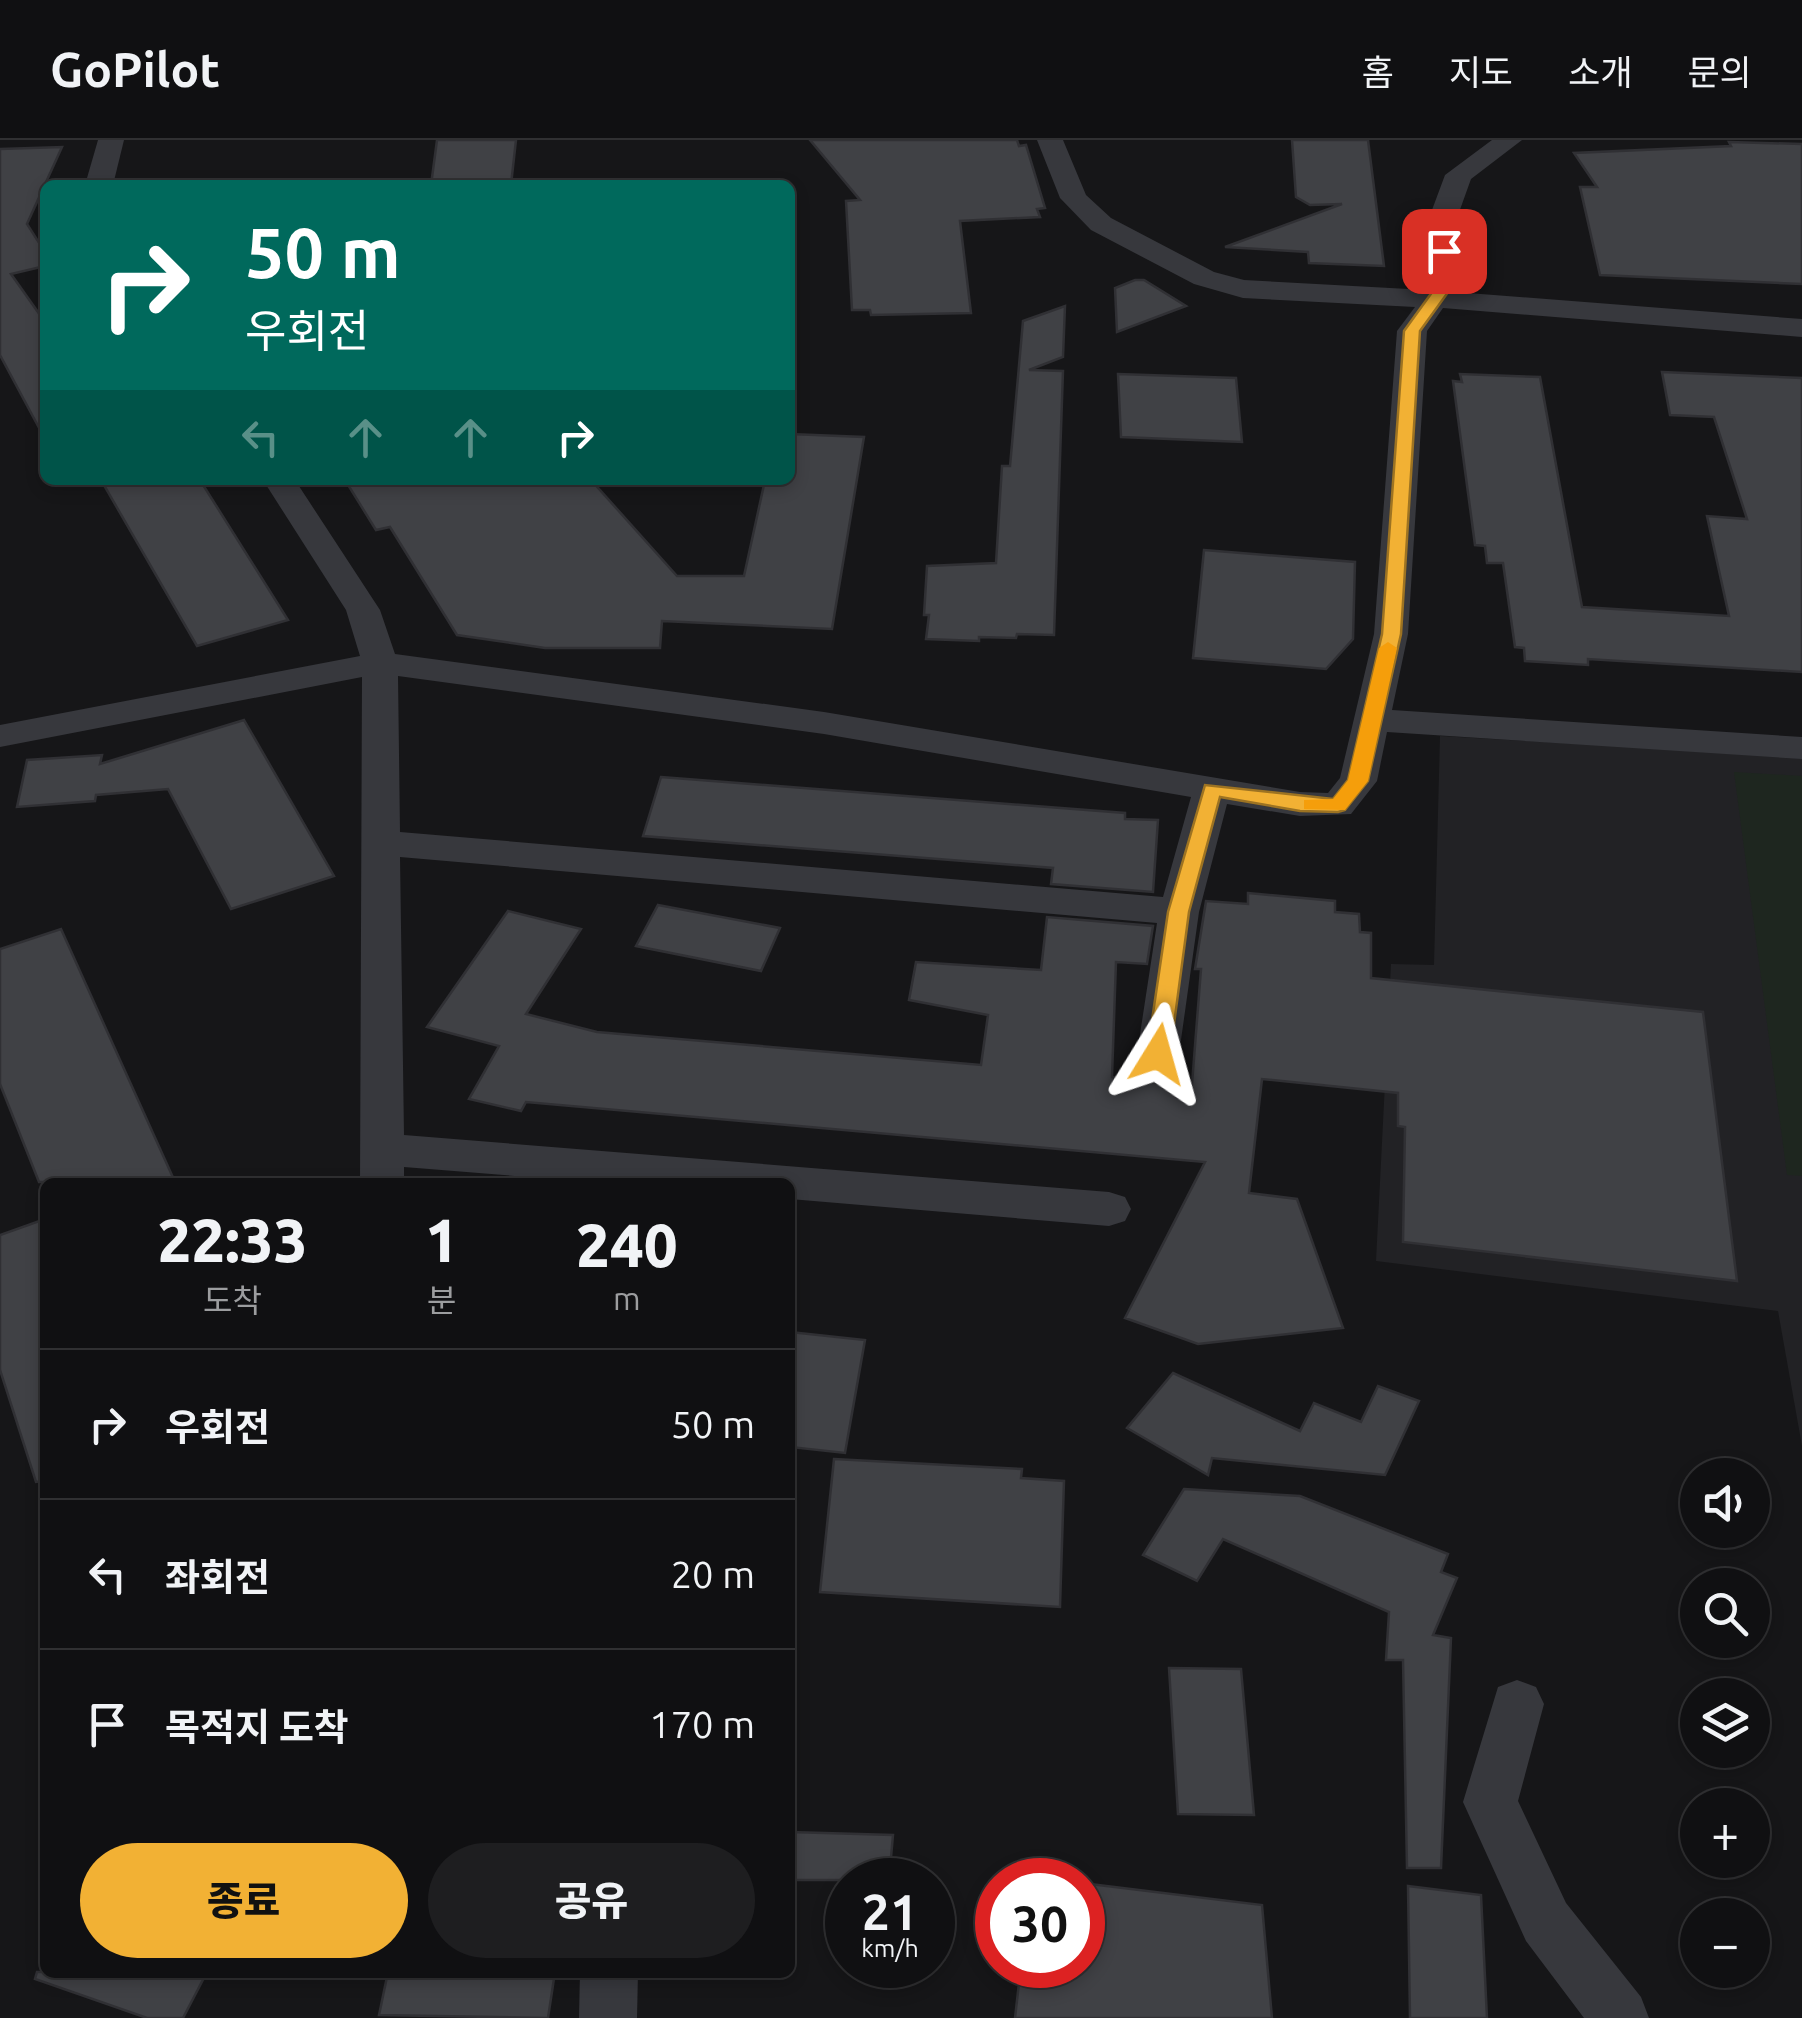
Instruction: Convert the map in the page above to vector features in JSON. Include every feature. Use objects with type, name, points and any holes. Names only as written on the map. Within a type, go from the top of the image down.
[{"type":"street","points":[[100,180],[111,140]]},
{"type":"street","points":[[1050,140],[1074,198],[1101,224],[1204,278],[1244,289],[1435,299],[1802,328]]},
{"type":"street","points":[[0,736],[380,663],[824,723],[1300,804],[1338,805],[1358,781],[1391,634],[1412,331],[1446,284],[1443,218],[1459,175],[1509,140]]},
{"type":"street","points":[[282,485],[363,610],[380,663],[381,1166],[584,1178]]},
{"type":"street","points":[[1370,720],[1802,748]]},
{"type":"street","points":[[1158,1054],[1178,912],[1212,789]]},
{"type":"street","points":[[383,844],[1178,912]]},
{"type":"street","points":[[795,1190],[1109,1209]]},
{"type":"street","points":[[1517,1704],[1490,1802],[1546,1922],[1620,2018]]},
{"type":"street","points":[[608,2018],[610,1978]]},
{"type":"shaded area","points":[[1440,736],[1802,757],[1802,1446],[1778,1311],[1376,1261],[1391,964],[1434,965]]},
{"type":"shaded area","points":[[1734,772],[1802,776],[1802,1176],[1787,1175]]},
{"type":"building","points":[[437,140],[516,140],[512,180],[432,180]]},
{"type":"building","points":[[810,140],[1017,140],[1019,146],[1026,145],[1045,208],[1037,209],[1040,217],[960,221],[971,313],[871,315],[870,310],[852,310],[846,201],[860,200]]},
{"type":"building","points":[[1292,140],[1368,140],[1384,266],[1309,263],[1308,252],[1225,247],[1342,204],[1310,205],[1296,197]]},
{"type":"building","points":[[1729,142],[1802,144],[1802,284],[1600,275],[1580,187],[1597,187],[1574,153],[1731,146]]},
{"type":"building","points":[[62,147],[47,180],[40,180],[40,195],[27,224],[40,244],[40,267],[11,274],[40,315],[40,430],[0,355],[0,149]]},
{"type":"building","points":[[1144,280],[1186,306],[1117,332],[1115,288]]},
{"type":"building","points":[[1065,306],[1063,357],[1029,370],[1063,371],[1054,635],[979,637],[979,641],[926,639],[927,566],[996,563],[1002,466],[1010,466],[1023,321]]},
{"type":"building","points":[[1662,372],[1802,378],[1802,672],[1588,659],[1588,665],[1525,661],[1524,648],[1515,647],[1503,563],[1487,563],[1485,546],[1475,545],[1453,381],[1462,382],[1460,374],[1540,377],[1582,607],[1729,616],[1707,516],[1747,519],[1714,417],[1670,415]]},
{"type":"building","points":[[1118,374],[1236,378],[1242,442],[1121,437]]},
{"type":"building","points":[[795,434],[864,437],[832,629],[662,621],[660,648],[545,648],[457,635],[390,527],[376,530],[348,485],[595,485],[677,576],[744,576],[764,485],[795,485]]},
{"type":"building","points":[[104,485],[203,485],[288,620],[197,646]]},
{"type":"building","points":[[1204,550],[1355,562],[1353,639],[1326,669],[1193,658]]},
{"type":"building","points":[[244,720],[334,876],[231,909],[168,789],[96,795],[95,801],[17,807],[27,760],[102,755],[100,764]]},
{"type":"building","points":[[661,777],[1125,813],[1125,819],[1158,820],[1153,892],[1051,884],[1053,868],[643,836]]},
{"type":"building","points":[[1248,893],[1335,901],[1335,912],[1359,914],[1360,932],[1371,933],[1371,978],[1703,1012],[1737,1281],[1403,1242],[1405,1127],[1398,1126],[1398,1093],[1262,1079],[1249,1193],[1297,1199],[1343,1328],[1198,1344],[1125,1318],[1205,1162],[526,1102],[521,1111],[469,1099],[499,1046],[427,1027],[508,911],[581,929],[526,1014],[597,1032],[981,1065],[988,1015],[909,1000],[916,962],[1041,970],[1047,917],[1153,926],[1147,964],[1116,962],[1112,1077],[1192,1084],[1201,969],[1195,969],[1206,901],[1248,904]]},
{"type":"building","points":[[658,905],[780,928],[761,971],[636,946]]},
{"type":"building","points":[[61,929],[173,1178],[40,1178],[39,1182],[0,1084],[0,949]]},
{"type":"building","points":[[40,1221],[40,1482],[36,1482],[0,1370],[0,1235]]},
{"type":"building","points":[[795,1333],[865,1340],[845,1453],[795,1448]]},
{"type":"building","points":[[1173,1373],[1300,1431],[1314,1403],[1361,1422],[1378,1386],[1419,1401],[1385,1475],[1212,1458],[1208,1475],[1127,1428]]},
{"type":"building","points":[[834,1459],[1022,1469],[1021,1478],[1064,1481],[1060,1607],[820,1592]]},
{"type":"building","points":[[1184,1489],[1300,1496],[1448,1554],[1441,1572],[1457,1578],[1433,1635],[1451,1638],[1441,1868],[1407,1868],[1403,1660],[1386,1660],[1389,1612],[1223,1539],[1197,1581],[1143,1555]]},
{"type":"building","points":[[1169,1668],[1241,1669],[1254,1815],[1178,1814]]},
{"type":"building","points":[[795,1832],[893,1835],[891,1858],[825,1858],[825,1880],[795,1880]]},
{"type":"building","points":[[1105,1886],[1262,1905],[1272,2018],[1015,2018],[1018,1988],[1105,1988]]},
{"type":"building","points":[[1408,1886],[1481,1895],[1487,2018],[1410,2018]]},
{"type":"building","points":[[37,1972],[40,1978],[204,1978],[183,2018],[147,2018],[35,1979]]},
{"type":"building","points":[[387,1978],[554,1978],[548,2018],[379,2015]]},
{"type":"slow traffic","points":[[1311,805],[1338,805],[1358,781],[1388,648]]},
{"type":"route","points":[[1158,1054],[1178,912],[1212,789],[1300,804],[1338,805],[1358,781],[1391,634],[1412,331],[1446,284],[1444,251]]}]
